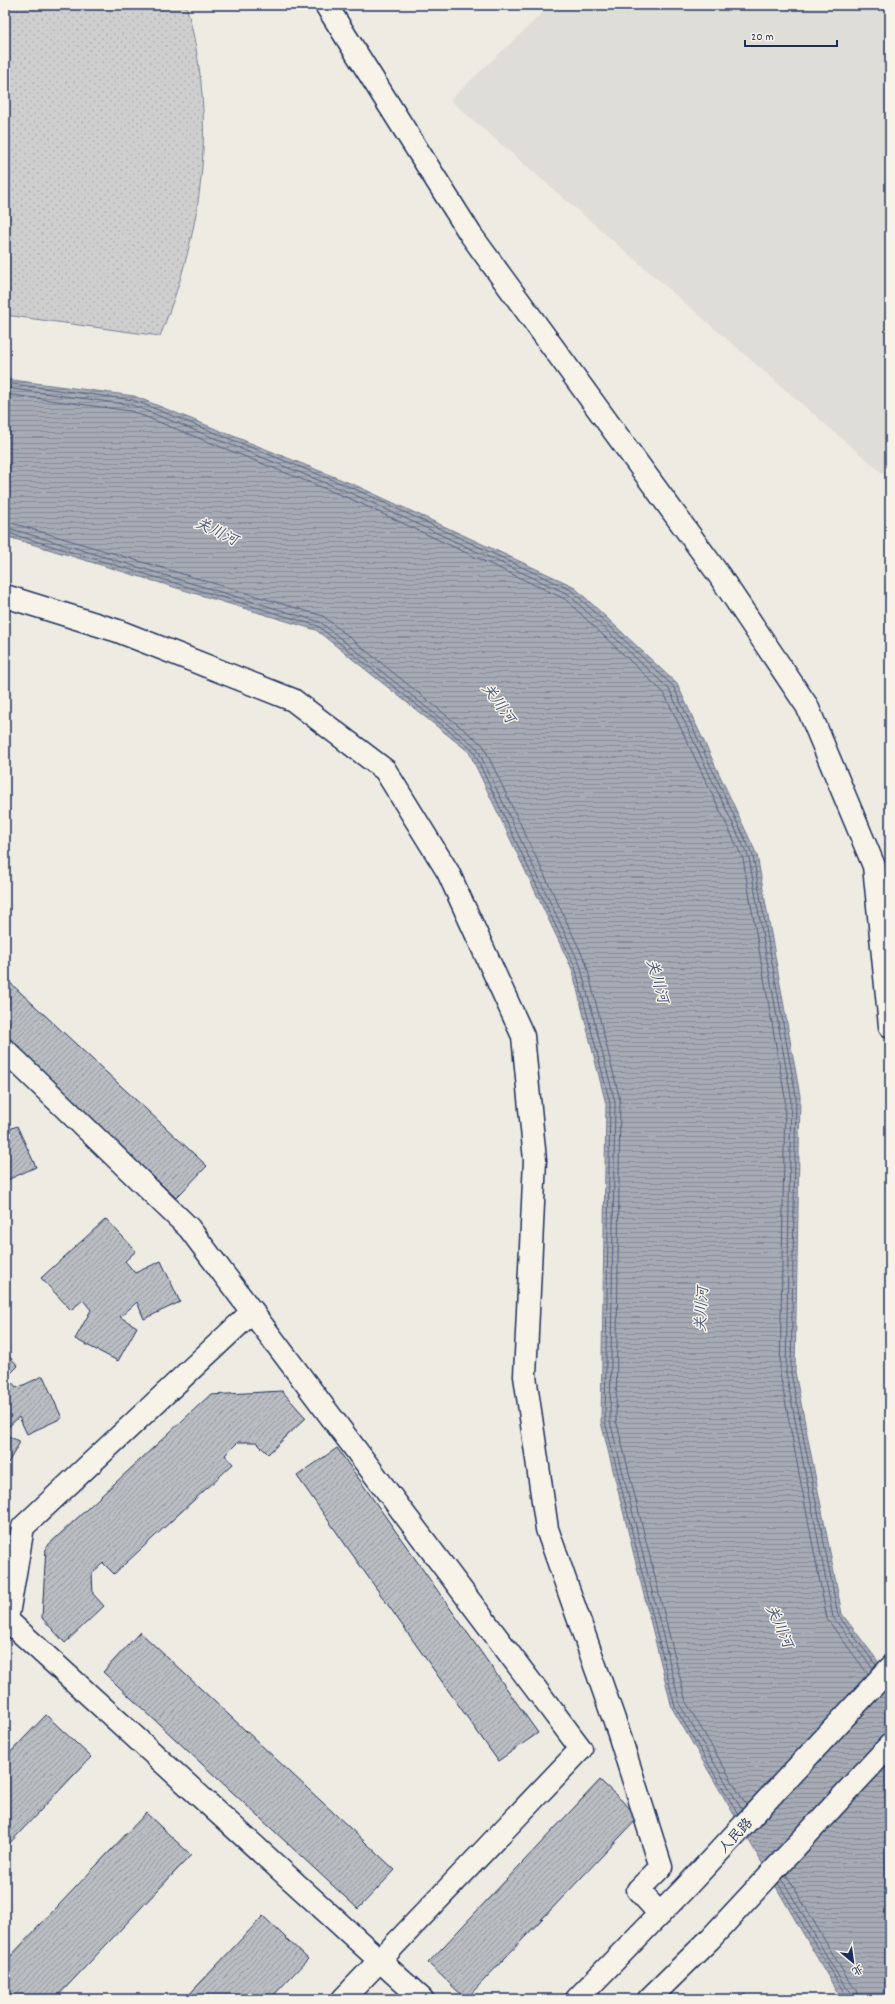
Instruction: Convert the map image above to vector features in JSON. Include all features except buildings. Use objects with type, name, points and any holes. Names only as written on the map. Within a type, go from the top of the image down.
[{"type":"street","points":[[326,5],[471,235],[719,575],[806,706],[874,866],[890,1026]]},
{"type":"street","points":[[5,596],[118,631],[293,700],[385,770],[448,872],[524,1036],[535,1160],[525,1376],[547,1528],[618,1731],[661,1867],[638,1890],[660,1914]]},
{"type":"street","points":[[5,1050],[189,1228],[253,1311],[581,1750],[343,1999]]},
{"type":"street","points":[[253,1311],[23,1527],[12,1541],[6,1620],[422,1999]]},
{"type":"street","name":"人民路","points":[[577,1999],[685,1888],[890,1668]]},
{"type":"street","points":[[649,1999],[710,1938],[890,1745]]},
{"type":"shaded area","points":[[5,5],[186,5],[196,48],[202,90],[202,173],[196,214],[187,254],[175,295],[160,336],[5,315]]},
{"type":"shaded area","points":[[551,5],[890,5],[890,480],[450,100]]},
{"type":"water","name":"关川河","points":[[5,379],[134,396],[357,486],[573,586],[677,684],[757,855],[800,1096],[795,1372],[842,1614],[890,1677],[890,1999],[845,1999],[836,1990],[672,1708],[601,1422],[606,1104],[572,969],[469,752],[316,630],[5,536]]}]
